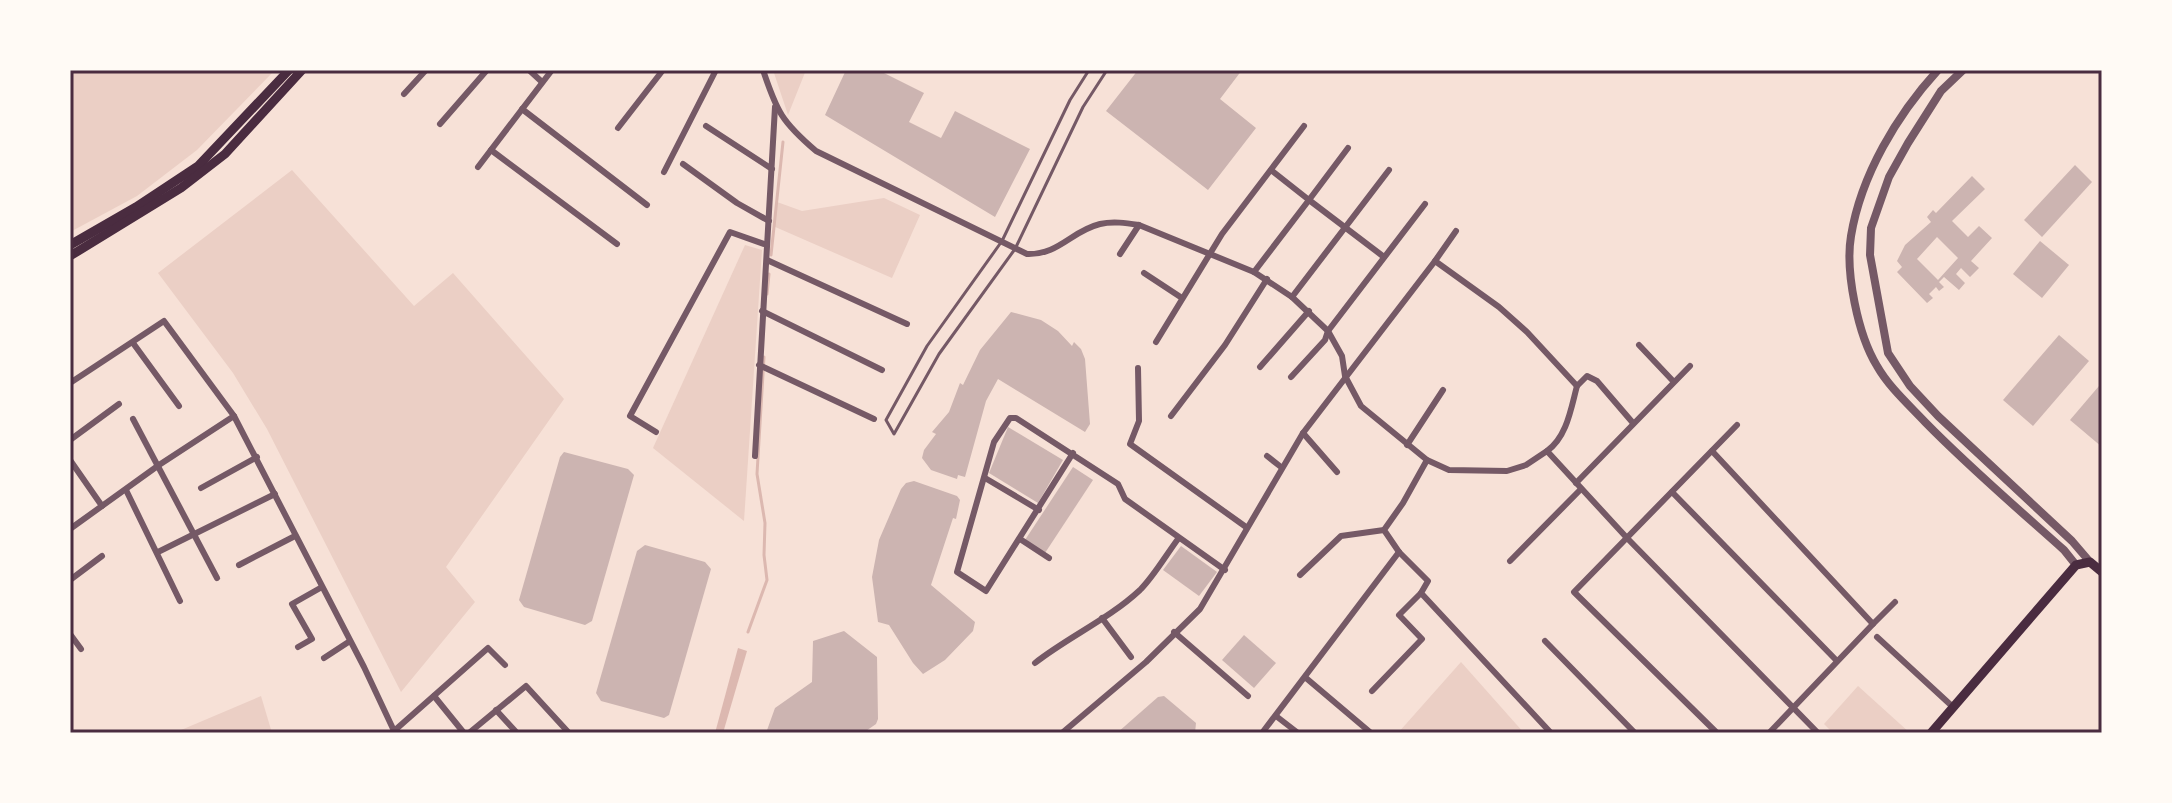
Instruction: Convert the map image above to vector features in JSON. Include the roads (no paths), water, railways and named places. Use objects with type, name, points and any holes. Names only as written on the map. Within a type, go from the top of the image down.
[{"type":"main road","points":[[70,245],[198,166],[289,70]]},
{"type":"main road","points":[[70,256],[181,188],[225,154],[302,70]]},
{"type":"main road","points":[[1931,733],[2076,565],[2090,562],[2102,572]]},
{"type":"street","points":[[404,94],[426,70]]},
{"type":"street","points":[[440,124],[487,70]]},
{"type":"street","points":[[529,70],[542,82]]},
{"type":"street","points":[[478,167],[552,70]]},
{"type":"street","points":[[618,128],[663,70]]},
{"type":"street","points":[[664,172],[716,70]]},
{"type":"street","points":[[763,70],[775,107],[793,131],[816,151],[1027,254],[1049,253],[1098,225],[1118,222],[1139,225],[1267,279],[1309,311],[1328,331],[1342,356],[1345,376],[1361,406],[1427,460],[1449,470],[1507,471],[1526,465],[1547,451],[1554,446],[1565,427],[1577,386],[1587,376],[1597,381],[1633,423]]},
{"type":"street","points":[[1938,70],[1924,85],[1873,165],[1850,237],[1856,310],[1875,363],[1900,396],[1949,447],[2064,550],[2076,565]]},
{"type":"street","points":[[1963,70],[1941,91],[1927,111],[1889,177],[1871,228],[1870,255],[1888,353],[1910,386],[2080,548],[2090,562]]},
{"type":"street","points":[[755,456],[775,107]]},
{"type":"street","points":[[522,109],[647,205]]},
{"type":"street","points":[[706,126],[772,169]]},
{"type":"street","points":[[1156,342],[1209,253],[1304,126]]},
{"type":"street","points":[[1254,272],[1348,148]]},
{"type":"street","points":[[491,150],[617,244]]},
{"type":"street","points":[[683,164],[737,203],[769,221]]},
{"type":"street","points":[[1271,170],[1384,257]]},
{"type":"street","points":[[1292,297],[1389,170]]},
{"type":"street","points":[[1291,377],[1325,340],[1328,331],[1425,204]]},
{"type":"street","points":[[1120,254],[1139,225]]},
{"type":"street","points":[[1062,733],[1146,662],[1200,609],[1303,433],[1456,231]]},
{"type":"street","points":[[656,432],[630,416],[730,232],[767,245]]},
{"type":"street","points":[[767,260],[907,324]]},
{"type":"street","points":[[1435,261],[1499,307],[1577,386]]},
{"type":"street","points":[[1144,273],[1182,298]]},
{"type":"street","points":[[1171,416],[1225,345],[1267,279]]},
{"type":"street","points":[[762,311],[882,370]]},
{"type":"street","points":[[1260,367],[1309,311]]},
{"type":"street","points":[[70,383],[164,321],[234,416],[257,457],[394,732],[488,648],[505,665]]},
{"type":"street","points":[[133,343],[179,406]]},
{"type":"street","points":[[1639,345],[1673,381]]},
{"type":"street","points":[[759,365],[874,419]]},
{"type":"street","points":[[1510,561],[1633,423],[1690,366]]},
{"type":"street","points":[[1138,368],[1139,421],[1130,444],[1246,527]]},
{"type":"street","points":[[1407,445],[1443,390]]},
{"type":"street","points":[[70,440],[119,404]]},
{"type":"street","points":[[70,529],[234,416]]},
{"type":"street","points":[[1083,460],[1039,510],[986,591],[957,572],[994,442],[1010,418],[1016,418],[1083,460],[1118,484],[1125,499],[1225,570]]},
{"type":"street","points":[[133,419],[217,578]]},
{"type":"street","points":[[1717,733],[1574,592],[1737,425]]},
{"type":"street","points":[[1303,433],[1337,472]]},
{"type":"street","points":[[1949,447],[1958,435]]},
{"type":"street","points":[[1547,451],[1627,538],[1818,733]]},
{"type":"street","points":[[1712,451],[1873,624]]},
{"type":"street","points":[[1267,456],[1281,467]]},
{"type":"street","points":[[201,488],[257,457]]},
{"type":"street","points":[[70,460],[102,506]]},
{"type":"street","points":[[1083,460],[1083,473],[1083,460]]},
{"type":"street","points":[[1300,575],[1341,536],[1384,530],[1427,460]]},
{"type":"street","points":[[985,478],[1039,510]]},
{"type":"street","points":[[126,490],[180,601]]},
{"type":"street","points":[[1672,492],[1837,661]]},
{"type":"street","points":[[158,552],[275,494]]},
{"type":"street","points":[[1372,691],[1422,639],[1399,615],[1421,593],[1428,581],[1399,552],[1384,530]]},
{"type":"street","points":[[239,565],[295,536]]},
{"type":"street","points":[[1020,539],[1049,558]]},
{"type":"street","points":[[1035,663],[1140,589],[1178,539]]},
{"type":"street","points":[[1262,733],[1399,552]]},
{"type":"street","points":[[70,580],[102,556]]},
{"type":"street","points":[[298,647],[312,639],[292,604],[322,587]]},
{"type":"street","points":[[1421,593],[1551,733]]},
{"type":"street","points":[[1769,733],[1895,602]]},
{"type":"street","points":[[1102,618],[1131,657]]},
{"type":"street","points":[[1174,632],[1248,696]]},
{"type":"street","points":[[70,634],[81,649]]},
{"type":"street","points":[[1877,637],[1953,707]]},
{"type":"street","points":[[324,658],[350,641]]},
{"type":"street","points":[[1545,641],[1635,733]]},
{"type":"street","points":[[1306,678],[1371,733]]},
{"type":"street","points":[[434,696],[466,733],[526,686],[569,733]]},
{"type":"street","points":[[496,710],[517,733]]},
{"type":"street","points":[[1276,716],[1298,733]]},
{"type":"lane","points":[[1089,70],[1070,100],[1002,241],[927,346],[886,420],[894,434],[939,354],[1015,249],[1083,107],[1107,70]]},
{"type":"waterway","points":[[771,255],[783,142]]},
{"type":"waterway","points":[[767,294],[769,274]]},
{"type":"waterway","points":[[748,632],[767,580],[765,523],[757,474],[764,357]]}]
